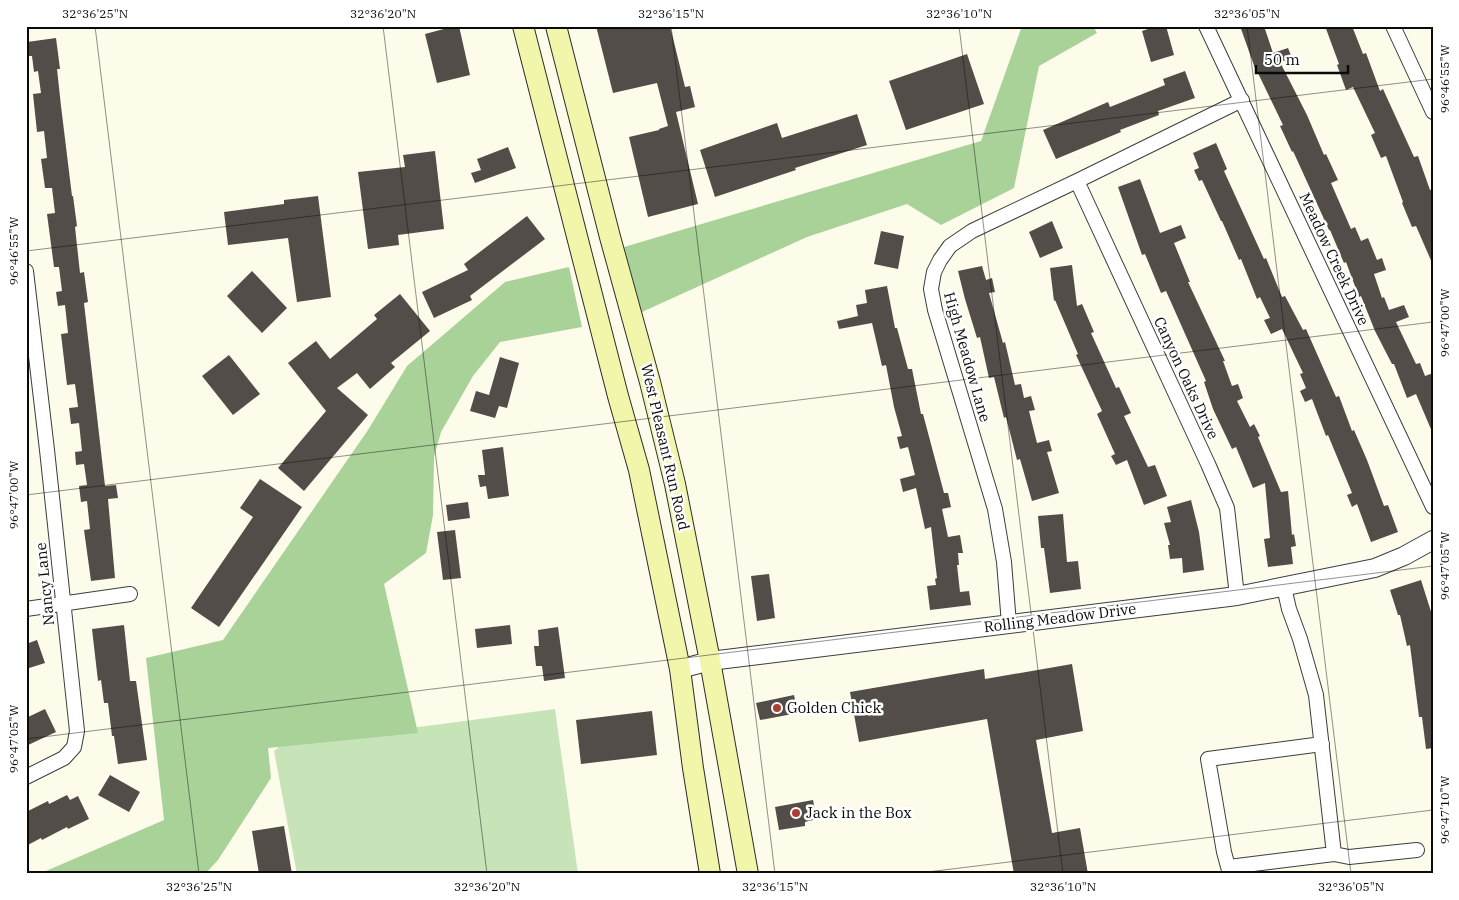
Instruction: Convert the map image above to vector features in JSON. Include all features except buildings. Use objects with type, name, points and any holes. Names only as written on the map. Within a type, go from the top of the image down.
[{"type":"main road","name":"West Pleasant Run Road","points":[[523,26],[638,470],[680,669],[692,768],[710,874]]},
{"type":"main road","name":"West Pleasant Run Road","points":[[556,26],[675,484],[710,661],[748,874]]},
{"type":"main road","points":[[560,172],[591,164]]},
{"type":"street","name":"Meadow Creek Drive","points":[[1206,26],[1433,507]]},
{"type":"street","points":[[1393,26],[1433,112]]},
{"type":"street","name":"High Meadow Lane","points":[[1009,624],[1004,562],[995,509],[935,310],[931,289],[934,272],[950,246],[972,230],[1078,181],[1242,100]]},
{"type":"street","name":"Canyon Oaks Drive","points":[[1078,181],[1227,508],[1237,596]]},
{"type":"street","name":"Nancy Lane","points":[[26,271],[74,702],[76,739],[74,747],[64,758],[26,777]]},
{"type":"street","name":"Rolling Meadow Drive","points":[[680,669],[710,661],[1237,596],[1375,568],[1404,556],[1433,540]]},
{"type":"street","points":[[1284,587],[1289,610],[1300,639],[1316,695],[1334,854]]},
{"type":"street","points":[[26,609],[130,594]]},
{"type":"street","points":[[1322,744],[1208,758],[1224,852],[1230,870],[1334,854],[1349,857],[1417,850]]},
{"type":"green space","points":[[1022,26],[1093,26],[1097,33],[1039,66],[1014,188],[941,225],[907,204],[807,237],[642,312],[624,247],[981,141]]},
{"type":"green space","points":[[569,267],[582,327],[500,342],[473,376],[441,432],[434,457],[433,515],[426,553],[384,584],[418,733],[268,748],[271,778],[218,860],[205,874],[39,874],[164,820],[146,658],[223,640],[368,430],[407,366],[505,282]]},
{"type":"green space","points":[[555,709],[578,874],[297,874],[274,751],[281,745]]},
{"type":"place","name":"Golden Chick","points":[[777,708]]},
{"type":"place","name":"Jack in the Box","points":[[796,813]]}]
